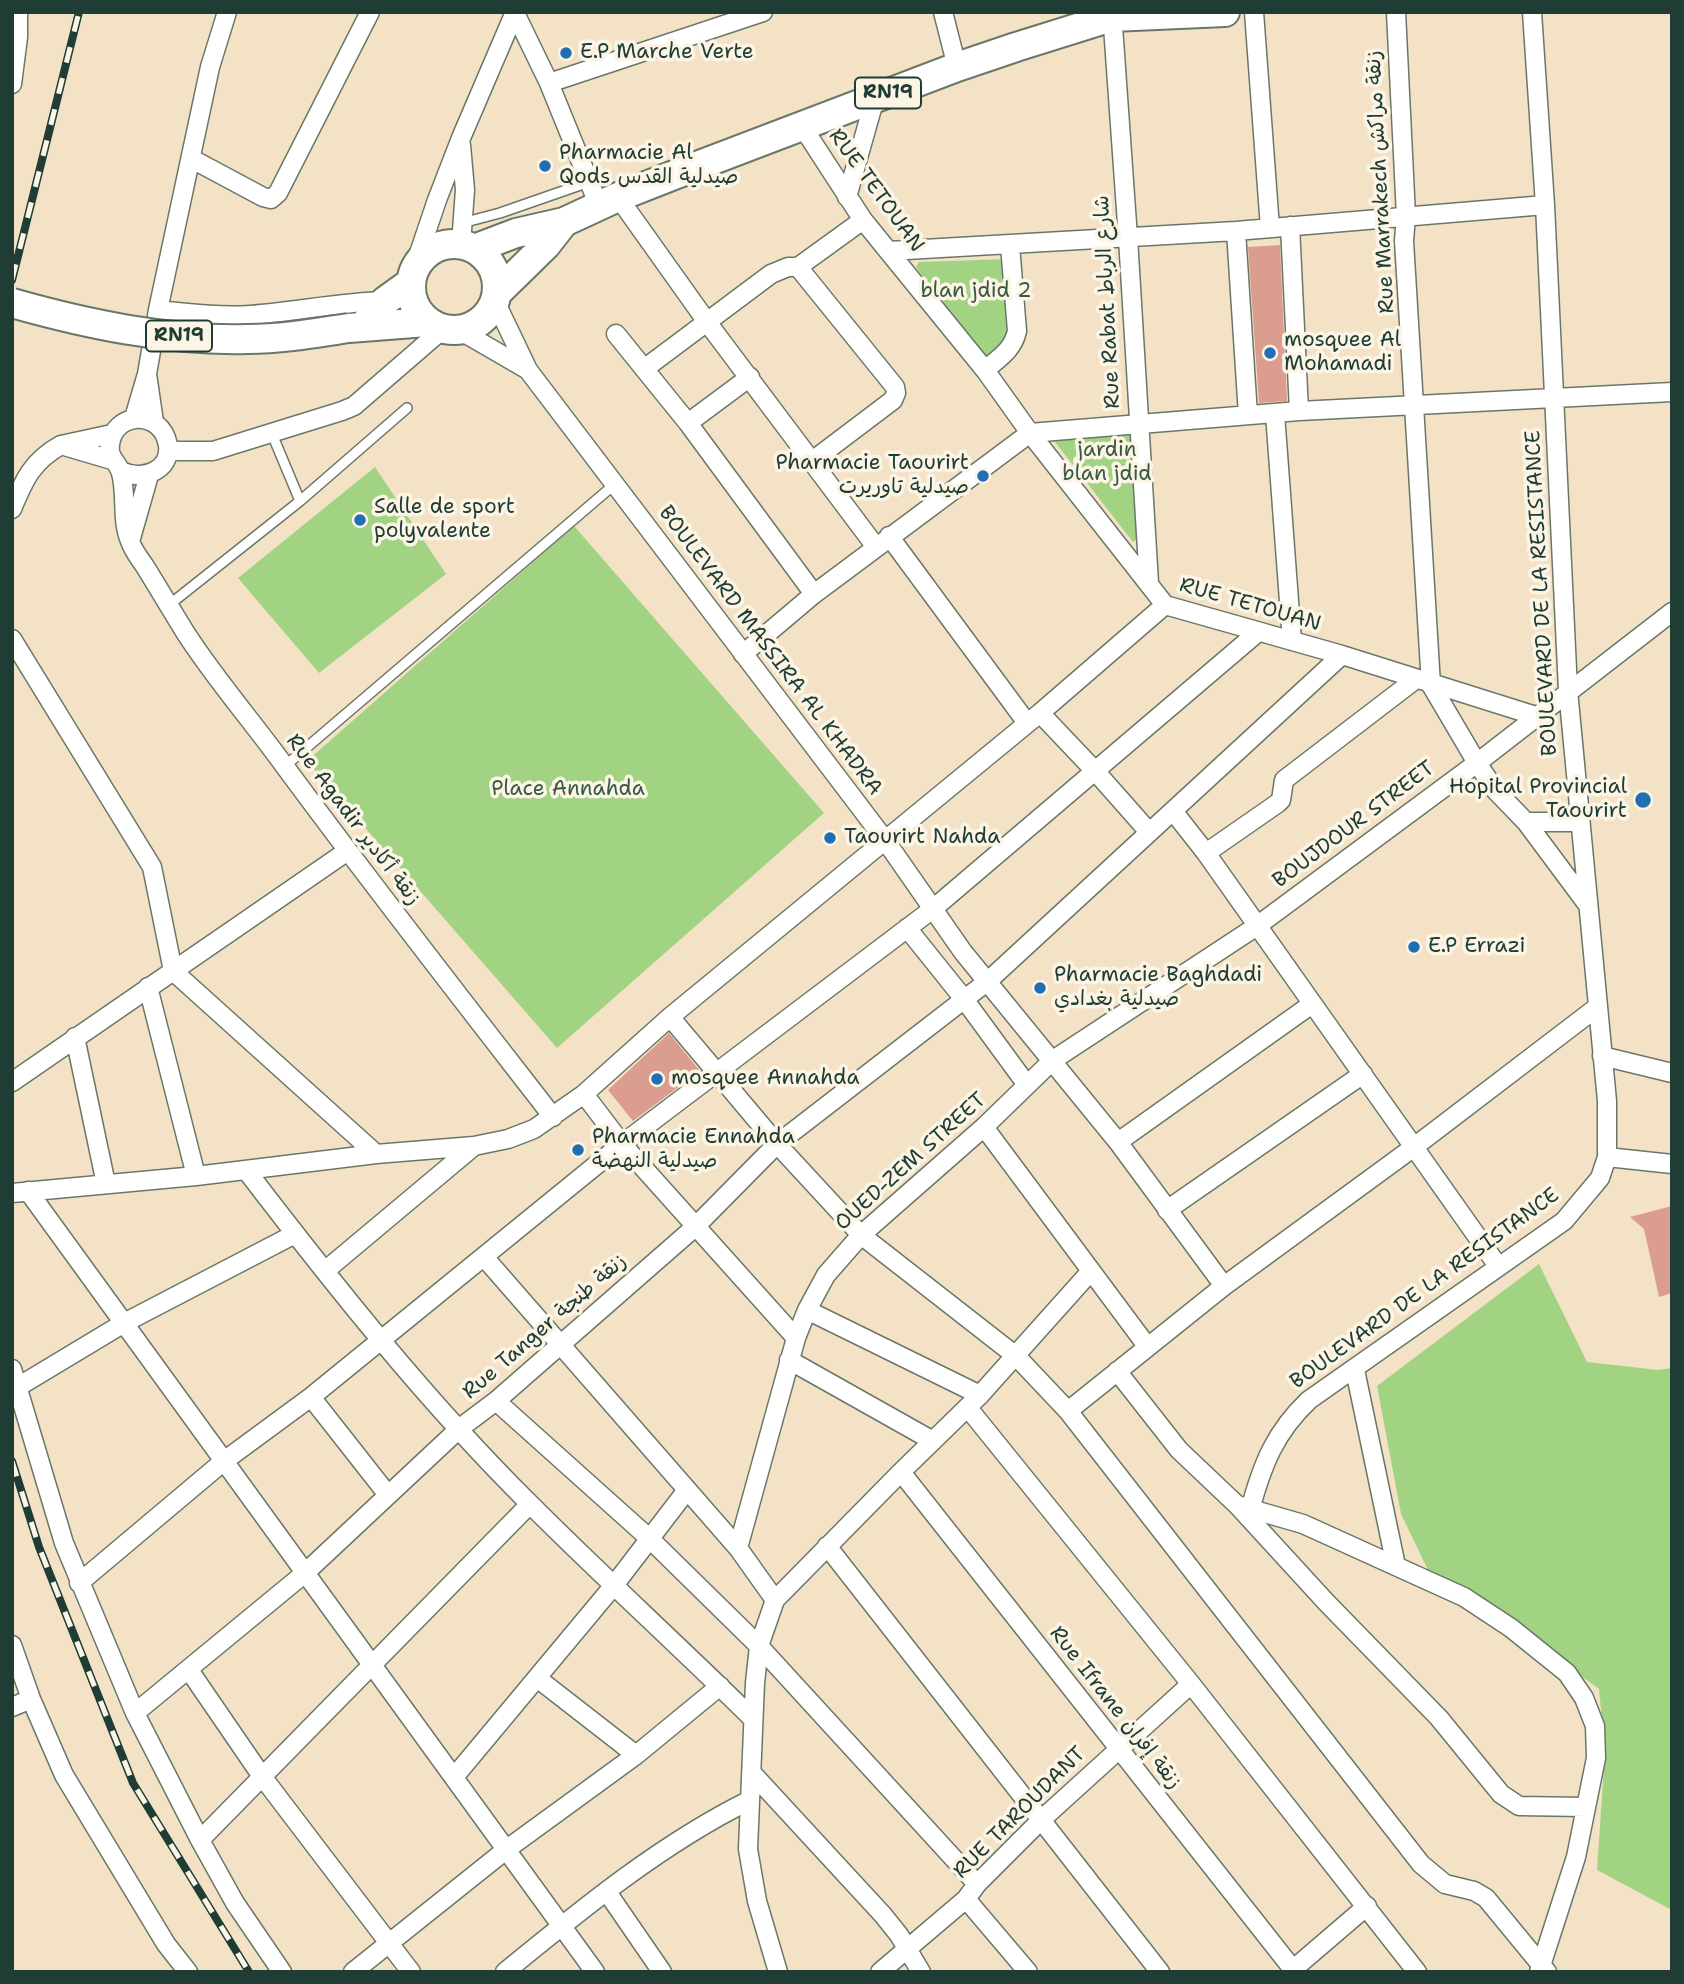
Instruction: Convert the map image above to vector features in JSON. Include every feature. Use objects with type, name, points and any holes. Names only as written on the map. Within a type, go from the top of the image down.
[{"type":"main road","name":"RN19","points":[[12,303],[104,327],[210,339],[251,339],[356,327],[471,327],[481,321],[496,297],[546,245],[564,222],[602,195],[802,126],[957,67],[1112,15],[1225,12]]},
{"type":"main road","name":"RN19","points":[[356,327],[412,276],[422,257],[433,248],[466,238],[516,233],[564,222]]},
{"type":"main road","points":[[466,238],[490,263],[497,282],[496,297]]},
{"type":"main road","points":[[412,276],[411,298],[417,311],[443,327]]},
{"type":"street","points":[[12,84],[18,12]]},
{"type":"street","points":[[134,418],[148,374],[158,310],[211,67],[227,12]]},
{"type":"street","points":[[192,159],[271,199],[278,193],[370,12]]},
{"type":"street","points":[[549,83],[763,12]]},
{"type":"street","points":[[943,12],[957,67]]},
{"type":"street","points":[[1254,12],[1270,228]]},
{"type":"street","name":"Rue Marrakech زنقة مراكش","points":[[1396,12],[1406,216],[1404,241],[1416,406],[1424,682]]},
{"type":"street","name":"BOULEVARD DE LA RESISTANCE","points":[[1244,1508],[1285,1425],[1309,1400],[1564,1221],[1600,1178],[1606,1157],[1607,1101],[1568,690],[1545,205],[1532,12]]},
{"type":"street","points":[[515,13],[602,195],[750,377],[811,463],[882,541],[1033,718],[1096,772],[1149,832]]},
{"type":"street","points":[[412,276],[436,200],[515,13]]},
{"type":"street","name":"Rue Rabat شارع الرباط","points":[[1112,15],[1149,583]]},
{"type":"street","points":[[847,197],[875,98]]},
{"type":"street","name":"RUE TETOUAN","points":[[802,126],[863,220],[985,370],[1030,433],[1165,605],[1342,655],[1536,716]]},
{"type":"street","points":[[461,138],[466,238]]},
{"type":"street","points":[[889,251],[1236,231],[1545,205]]},
{"type":"street","points":[[645,369],[771,274],[780,269],[798,267],[863,220]]},
{"type":"street","points":[[1290,226],[1299,411]]},
{"type":"street","points":[[1236,231],[1248,415]]},
{"type":"street","points":[[985,370],[1015,342],[1017,331],[1010,246]]},
{"type":"street","points":[[798,267],[895,387],[896,393],[892,400],[811,463]]},
{"type":"street","points":[[496,297],[528,370]]},
{"type":"street","points":[[158,310],[203,315],[251,315],[335,304],[385,301]]},
{"type":"street","points":[[168,451],[213,451],[354,406],[443,327],[528,370]]},
{"type":"street","points":[[616,334],[688,423],[814,594]]},
{"type":"street","name":"BOULEVARD MASSIRA AL KHADRA","points":[[528,370],[886,840],[963,952],[1118,1142],[1224,1286]]},
{"type":"street","points":[[148,374],[154,422]]},
{"type":"street","points":[[688,423],[750,377]]},
{"type":"street","points":[[743,653],[882,541],[1030,433],[1299,411],[1672,392]]},
{"type":"street","points":[[1275,414],[1292,641]]},
{"type":"street","points":[[61,445],[117,465],[130,475],[149,474],[158,469],[168,451],[165,435],[154,422],[145,418],[134,418],[118,426],[112,434],[110,451],[117,465],[130,541]]},
{"type":"street","points":[[12,509],[30,470],[43,455],[61,445],[112,434]]},
{"type":"street","points":[[130,541],[149,474]]},
{"type":"street","name":"Rue Agadir زنقة أكادير","points":[[130,541],[191,640],[346,852],[553,1117]]},
{"type":"street","points":[[20,1192],[474,1146],[534,1129],[584,1094],[670,1017],[1033,718],[1165,605]]},
{"type":"street","name":"BOUJDOUR STREET","points":[[1053,1060],[1257,926],[1476,763],[1672,612]]},
{"type":"street","points":[[79,1583],[224,1461],[311,1397],[622,1144],[934,908],[1257,633]]},
{"type":"street","points":[[12,639],[152,867],[173,971],[376,1154]]},
{"type":"street","name":"Rue Tanger زنقة طنجة","points":[[135,1713],[305,1573],[460,1428],[496,1401],[695,1227],[777,1144],[988,981],[1342,655]]},
{"type":"street","points":[[1206,853],[1278,803],[1281,800],[1284,780],[1424,682],[1476,763],[1508,806],[1526,822],[1587,904]]},
{"type":"street","points":[[1173,811],[1206,853],[1498,1266]]},
{"type":"street","points":[[1526,822],[1580,822]]},
{"type":"street","points":[[12,1082],[346,852]]},
{"type":"street","points":[[907,928],[964,999],[1027,1085]]},
{"type":"street","points":[[148,987],[195,1176]]},
{"type":"street","points":[[1118,1142],[1312,1004]]},
{"type":"street","points":[[1068,1411],[1224,1286],[1597,1008]]},
{"type":"street","points":[[670,1017],[777,1144],[861,1235],[1016,1356],[1068,1411],[1421,1864],[1445,1884],[1474,1891],[1486,1898],[1542,1969]]},
{"type":"street","points":[[75,1037],[106,1184]]},
{"type":"street","points":[[1602,1056],[1672,1073]]},
{"type":"street","name":"OUED-ZEM STREET","points":[[738,1548],[796,1338],[807,1310],[827,1275],[861,1235],[984,1127],[1053,1060]]},
{"type":"street","points":[[1167,1210],[1363,1074]]},
{"type":"street","points":[[584,1094],[622,1144],[796,1338]]},
{"type":"street","points":[[984,1127],[1147,1346]]},
{"type":"street","points":[[326,1270],[474,1146]]},
{"type":"street","points":[[1606,1157],[1672,1164]]},
{"type":"street","points":[[246,1170],[379,1339],[530,1504],[752,1718]]},
{"type":"street","points":[[20,1192],[124,1323],[595,1972]]},
{"type":"street","points":[[16,1388],[124,1323],[295,1234]]},
{"type":"street","points":[[484,1256],[738,1548],[775,1600]]},
{"type":"street","points":[[778,1972],[755,1888],[748,1849],[752,1718],[759,1647],[775,1600],[974,1402],[1091,1271]]},
{"type":"street","points":[[807,1310],[974,1402],[1417,1972]]},
{"type":"street","points":[[789,1360],[933,1440]]},
{"type":"street","points":[[12,1369],[64,1543],[135,1713],[235,1903],[282,1972]]},
{"type":"street","points":[[1354,1370],[1396,1566]]},
{"type":"street","points":[[1117,1371],[1179,1450],[1244,1508],[1326,1602],[1439,1718],[1501,1794],[1519,1806],[1586,1807]]},
{"type":"street","points":[[311,1397],[388,1495]]},
{"type":"street","points":[[496,1401],[650,1539],[759,1647],[977,1884]]},
{"type":"street","name":"Rue Ifrane زنقة إفران","points":[[901,1472],[1293,1971]]},
{"type":"street","points":[[455,1776],[615,1584],[687,1490]]},
{"type":"street","points":[[200,1839],[530,1504]]},
{"type":"street","points":[[1244,1508],[1303,1524],[1464,1597],[1511,1628],[1567,1673],[1584,1698],[1595,1726],[1596,1758],[1576,1857],[1542,1969]]},
{"type":"street","points":[[827,1546],[1160,1972]]},
{"type":"street","points":[[12,1645],[31,1699],[71,1787],[166,1944],[188,1972]]},
{"type":"street","points":[[188,1670],[261,1775],[411,1972]]},
{"type":"street","points":[[537,1678],[636,1755]]},
{"type":"street","name":"RUE TAROUDANT","points":[[880,1972],[966,1899],[977,1884],[1041,1820],[1191,1684]]},
{"type":"street","points":[[353,1972],[507,1849],[636,1755],[720,1686]]},
{"type":"street","points":[[12,1707],[31,1699]]},
{"type":"street","points":[[752,1773],[866,1895],[899,1935],[921,1972]]},
{"type":"street","points":[[505,1972],[562,1925],[684,1836],[750,1800]]},
{"type":"street","points":[[607,1892],[662,1972]]},
{"type":"street","points":[[966,1899],[1028,1972]]},
{"type":"street","points":[[1293,1971],[1367,1906]]},
{"type":"lane","points":[[466,238],[500,213],[602,195]]},
{"type":"lane","points":[[169,605],[300,501],[407,408]]},
{"type":"lane","points":[[272,434],[300,501]]},
{"type":"lane","points":[[285,766],[615,484]]},
{"type":"green space","name":"blan jdid 2","points":[[1006,259],[1013,340],[984,358],[916,267],[919,262]]},
{"type":"green space","name":"jardin blan jdid","points":[[1132,434],[1140,537],[1133,542],[1055,442]]},
{"type":"green space","name":"Salle de sport polyvalente","points":[[375,467],[446,574],[319,673],[238,578]]},
{"type":"green space","name":"Place Annahda","points":[[574,526],[824,813],[557,1048],[307,761]]},
{"type":"green space","points":[[1539,1264],[1587,1362],[1658,1370],[1672,1368],[1672,1910],[1597,1870],[1605,1752],[1599,1689],[1521,1632],[1429,1572],[1401,1514],[1377,1386]]},
{"type":"building","name":"mosquee Al Mohamadi","points":[[1280,245],[1287,401],[1259,403],[1248,247]]},
{"type":"building","name":"mosquee Annahda","points":[[669,1033],[700,1071],[633,1121],[608,1090]]},
{"type":"building","points":[[1672,1206],[1672,1293],[1659,1297],[1644,1229],[1630,1217]]},
{"type":"railway","points":[[12,280],[79,12]]},
{"type":"railway","points":[[12,1461],[39,1547],[133,1783],[249,1972]]},
{"type":"place","name":"E.P Marche Verte","points":[[566,53]]},
{"type":"place","name":"Pharmacie Al Qods صيدلية القدس","points":[[545,166]]},
{"type":"place","name":"mosquee Al Mohamadi","points":[[1270,353]]},
{"type":"place","name":"Pharmacie Taourirt صيدلية تاوريرت","points":[[983,476]]},
{"type":"place","name":"Salle de sport polyvalente","points":[[360,520]]},
{"type":"place","name":"Hopital Provincial Taourirt","points":[[1643,800]]},
{"type":"place","name":"Taourirt Nahda","points":[[830,838]]},
{"type":"place","name":"E.P Errazi","points":[[1414,947]]},
{"type":"place","name":"Pharmacie Baghdadi صيدلية بغدادي","points":[[1040,988]]},
{"type":"place","name":"mosquee Annahda","points":[[657,1079]]},
{"type":"place","name":"Pharmacie Ennahda صيدلية النهضة","points":[[578,1150]]}]
